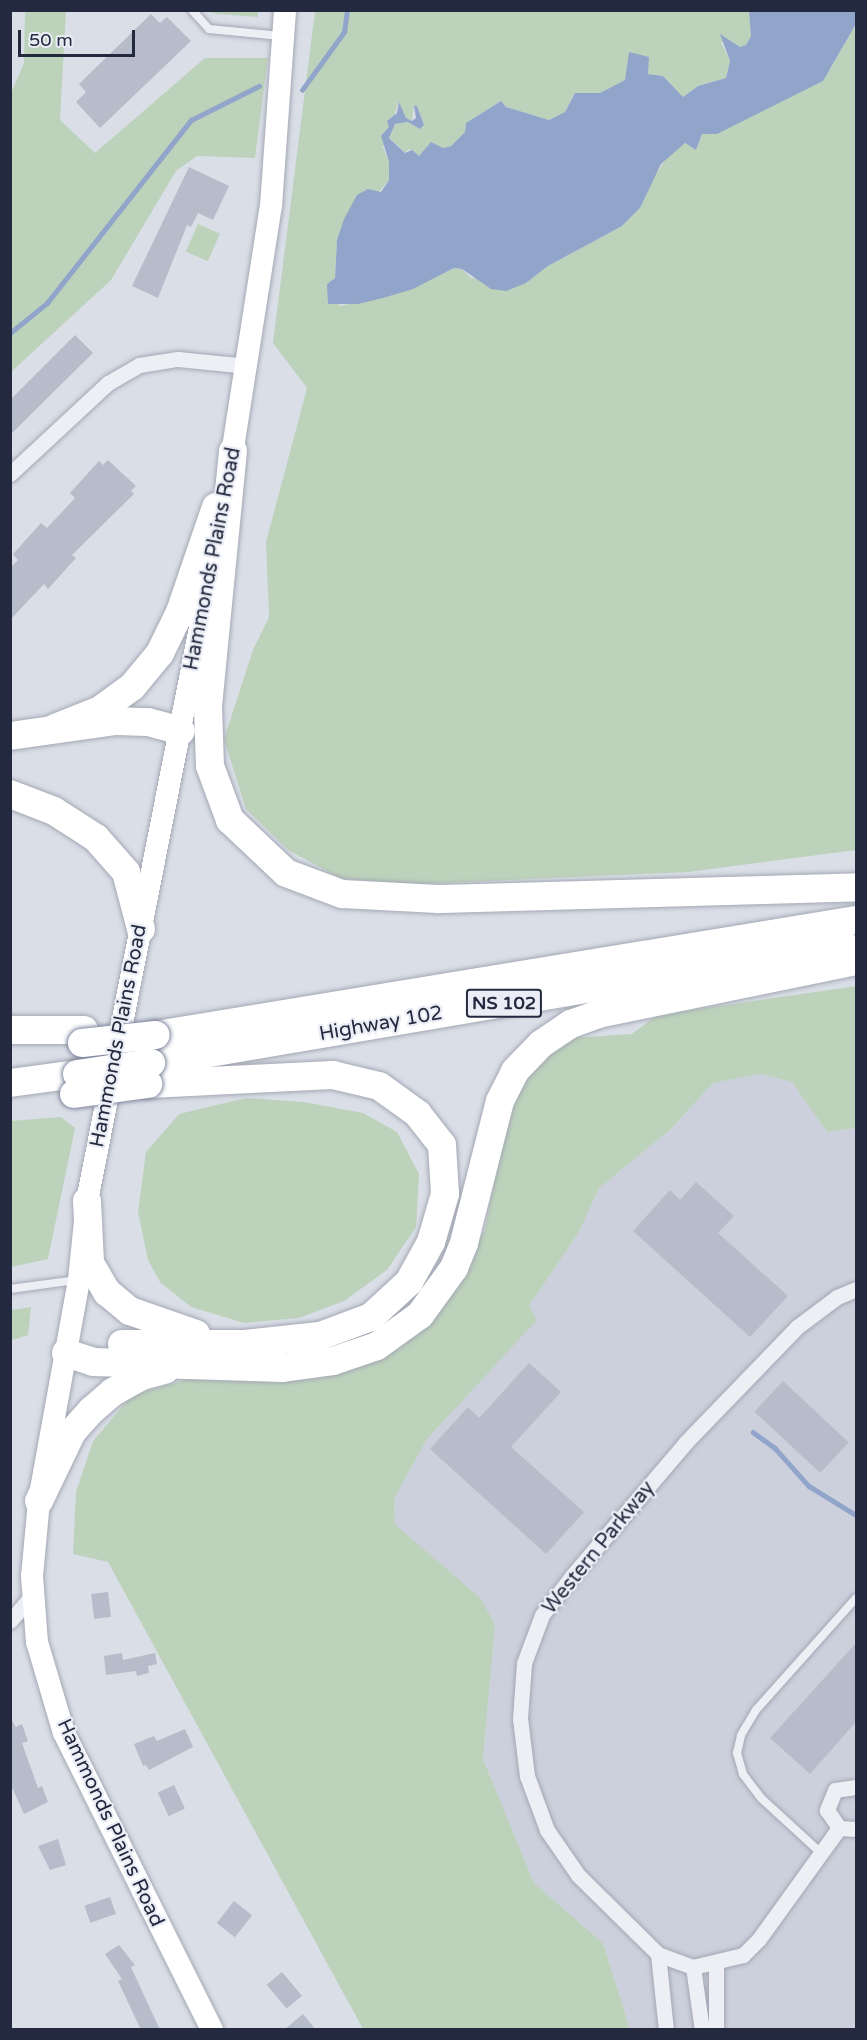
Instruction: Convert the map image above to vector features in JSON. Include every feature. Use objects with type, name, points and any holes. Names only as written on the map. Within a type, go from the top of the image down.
[{"type":"highway","points":[[55,728],[100,710],[132,687],[160,653],[180,612],[232,458]]},
{"type":"highway","points":[[232,458],[208,707],[210,766],[230,820],[286,873],[342,894],[438,899],[856,887]]},
{"type":"highway","points":[[10,736],[116,721],[148,722],[181,731]]},
{"type":"highway","points":[[10,794],[54,811],[96,838],[126,872],[141,929]]},
{"type":"highway","name":"Highway 102","points":[[10,1050],[83,1037],[258,1018],[856,920]]},
{"type":"highway","name":"Highway 102","points":[[10,1083],[75,1084],[150,1073],[856,943]]},
{"type":"highway","points":[[66,1353],[93,1362],[283,1368],[333,1361],[385,1342],[420,1315],[445,1284],[461,1251],[503,1094],[529,1054],[563,1029],[598,1014],[856,961]]},
{"type":"highway","points":[[10,1030],[83,1037]]},
{"type":"highway","points":[[66,1353],[96,1344],[245,1344],[320,1336],[371,1317],[409,1282],[431,1242],[445,1194],[442,1145],[418,1114],[379,1086],[333,1075],[150,1073]]},
{"type":"highway","points":[[10,1099],[75,1084]]},
{"type":"highway","points":[[87,1201],[90,1263],[107,1292],[130,1311],[158,1323],[245,1344]]},
{"type":"highway","points":[[39,1501],[72,1432],[92,1410],[113,1392],[142,1376],[187,1365]]},
{"type":"main road","name":"Hammonds Plains Road","points":[[212,2030],[64,1734],[37,1642],[32,1596],[39,1501],[79,1280],[87,1201],[181,731],[248,366],[271,206],[285,10]]},
{"type":"street","points":[[10,474],[108,383],[139,365],[178,358],[248,366]]},
{"type":"street","name":"Western Parkway","points":[[839,1828],[759,1939],[743,1955],[716,1964],[693,1967],[658,1954],[578,1875],[547,1830],[527,1776],[520,1718],[525,1663],[542,1615],[685,1443],[797,1327],[837,1297],[856,1289]]},
{"type":"street","points":[[10,1621],[32,1596]]},
{"type":"street","points":[[856,1787],[842,1787],[830,1796],[826,1810],[839,1828],[856,1828]]},
{"type":"street","points":[[658,1954],[666,2030]]},
{"type":"street","points":[[716,1964],[716,2030]]},
{"type":"street","points":[[693,1967],[702,2030]]},
{"type":"lane","points":[[192,10],[210,29],[283,36]]},
{"type":"lane","points":[[10,1290],[79,1280]]},
{"type":"lane","points":[[821,1852],[761,1798],[744,1774],[737,1753],[741,1735],[756,1710],[856,1598]]},
{"type":"shaded area","points":[[761,1074],[792,1082],[827,1132],[856,1128],[856,2029],[630,2029],[603,1943],[534,1883],[483,1759],[495,1625],[480,1599],[395,1524],[394,1499],[427,1439],[473,1388],[579,1232],[599,1188],[670,1130],[713,1083]]},
{"type":"green space","points":[[749,10],[751,36],[746,45],[740,47],[733,42],[721,42],[730,61],[726,78],[698,86],[683,97],[663,76],[648,74],[630,52],[625,80],[600,93],[575,93],[565,112],[549,120],[506,107],[501,101],[466,123],[465,132],[451,146],[443,148],[431,143],[419,156],[409,149],[405,153],[389,137],[395,124],[408,122],[420,129],[424,125],[417,106],[414,106],[412,121],[406,118],[399,102],[383,147],[389,162],[389,180],[337,240],[335,278],[327,284],[340,306],[412,289],[454,268],[462,269],[471,278],[526,283],[548,266],[622,226],[640,208],[652,180],[670,153],[685,143],[696,150],[702,134],[831,68],[856,24],[856,850],[688,872],[421,884],[342,879],[288,850],[246,809],[224,739],[253,650],[269,617],[266,542],[307,388],[273,343],[315,11]]},
{"type":"green space","points":[[25,11],[66,11],[60,120],[95,153],[205,58],[268,58],[255,158],[197,156],[176,171],[111,280],[11,372],[10,96],[24,63]]},
{"type":"green space","points":[[207,11],[258,11],[258,17],[216,14]]},
{"type":"green space","points":[[198,224],[220,234],[208,261],[186,251]]},
{"type":"green space","points":[[856,986],[856,1128],[827,1132],[792,1082],[761,1074],[713,1083],[670,1130],[599,1188],[579,1232],[529,1306],[537,1320],[427,1439],[394,1499],[395,1524],[481,1599],[495,1625],[483,1759],[534,1883],[603,1943],[630,2029],[363,2029],[108,1562],[73,1554],[76,1492],[93,1441],[132,1395],[196,1377],[315,1379],[381,1359],[453,1291],[485,1229],[501,1150],[524,1074],[571,1038],[632,1034],[657,1015]]},
{"type":"green space","points":[[246,1098],[304,1102],[363,1113],[397,1132],[419,1174],[416,1227],[387,1270],[344,1301],[299,1318],[244,1323],[191,1307],[160,1282],[148,1260],[138,1212],[146,1152],[179,1114]]},
{"type":"green space","points":[[61,1117],[75,1128],[48,1259],[11,1267],[11,1121]]},
{"type":"green space","points":[[31,1307],[28,1335],[12,1340],[11,1410],[11,1310]]},
{"type":"water","points":[[749,11],[856,11],[856,24],[823,81],[717,134],[702,134],[696,150],[685,143],[661,164],[640,208],[622,226],[548,266],[526,283],[506,291],[491,289],[462,269],[454,268],[413,289],[383,298],[358,304],[328,304],[327,284],[335,278],[337,240],[344,219],[357,195],[368,189],[381,192],[389,180],[389,162],[381,136],[389,127],[387,121],[397,113],[399,102],[406,118],[412,121],[416,118],[414,106],[417,106],[424,125],[420,129],[408,122],[395,124],[389,138],[405,153],[412,150],[419,156],[431,142],[443,148],[451,146],[465,132],[466,123],[501,101],[506,107],[549,120],[565,112],[575,93],[600,93],[625,80],[629,52],[649,57],[648,74],[663,76],[683,97],[698,86],[726,78],[730,61],[720,34],[740,47],[746,45],[751,36]]},
{"type":"building","points":[[151,14],[160,23],[167,17],[191,41],[100,128],[76,102],[86,92],[79,84]]},
{"type":"building","points":[[189,167],[229,186],[213,220],[198,213],[191,227],[187,225],[158,298],[132,286]]},
{"type":"building","points":[[75,335],[93,353],[10,435],[10,400]]},
{"type":"building","points":[[108,460],[136,486],[131,491],[134,494],[72,555],[76,558],[48,589],[44,584],[10,620],[10,568],[18,560],[13,554],[41,523],[47,528],[75,498],[70,493],[99,461],[103,465]]},
{"type":"building","points":[[696,1182],[734,1216],[718,1233],[788,1296],[750,1337],[633,1231],[670,1190],[680,1200]]},
{"type":"building","points":[[529,1363],[561,1392],[511,1447],[584,1512],[546,1554],[430,1449],[468,1407],[479,1418]]},
{"type":"building","points":[[783,1381],[849,1442],[820,1473],[754,1412]]},
{"type":"building","points":[[108,1592],[111,1617],[94,1619],[91,1594]]},
{"type":"building","points":[[856,1643],[856,1722],[810,1774],[770,1738]]},
{"type":"building","points":[[122,1653],[123,1660],[155,1653],[157,1664],[148,1666],[149,1673],[137,1676],[136,1671],[106,1675],[104,1656]]},
{"type":"building","points":[[10,1717],[16,1727],[22,1724],[28,1741],[22,1743],[38,1788],[42,1786],[48,1802],[24,1814],[10,1783]]},
{"type":"building","points":[[185,1729],[193,1747],[149,1770],[146,1765],[143,1766],[134,1744],[154,1736],[157,1741]]},
{"type":"building","points":[[174,1785],[185,1809],[169,1816],[158,1793]]},
{"type":"building","points":[[58,1839],[66,1865],[50,1870],[38,1846]]},
{"type":"building","points":[[110,1897],[116,1914],[90,1923],[84,1906]]},
{"type":"building","points":[[234,1901],[252,1915],[235,1937],[217,1923]]},
{"type":"building","points":[[119,1945],[135,1965],[131,1967],[160,2030],[141,2030],[118,1981],[122,1979],[105,1954]]},
{"type":"building","points":[[282,1972],[302,1996],[287,2009],[267,1985]]},
{"type":"building","points":[[303,2014],[316,2030],[284,2030]]},
{"type":"waterway","points":[[302,90],[344,32],[347,10]]},
{"type":"waterway","points":[[10,333],[47,303],[191,120],[259,86]]},
{"type":"waterway","points":[[753,1432],[775,1448],[809,1486],[856,1515]]}]
